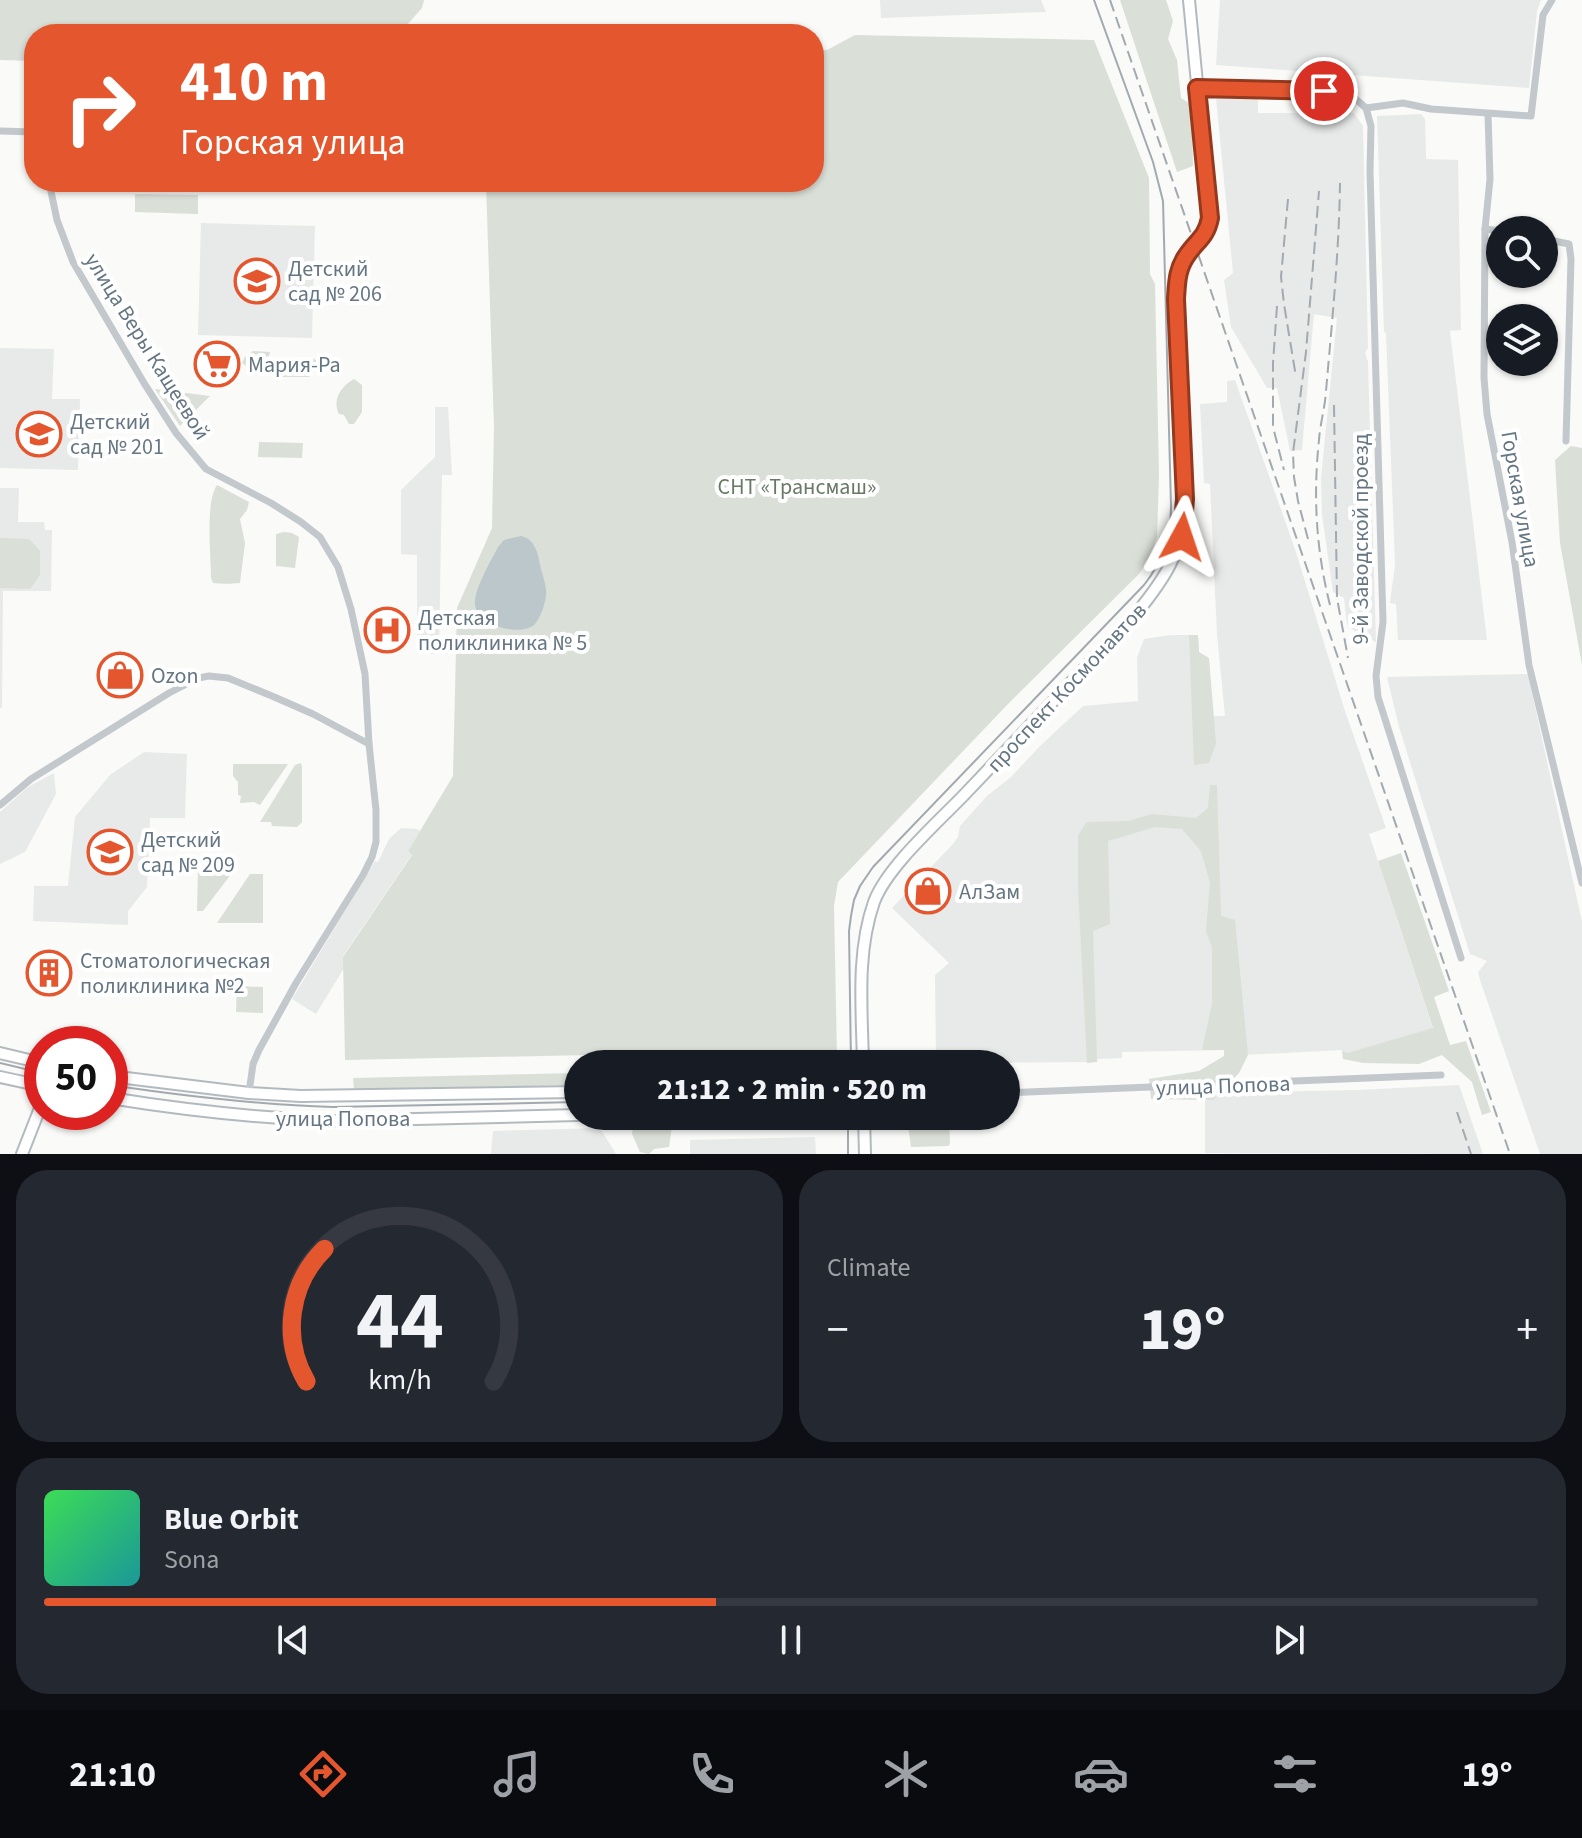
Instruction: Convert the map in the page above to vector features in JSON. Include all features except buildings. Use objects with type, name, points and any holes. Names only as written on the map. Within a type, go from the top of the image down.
[{"type":"main road","name":"проспект Космонавтов","points":[[863,1050],[864,945],[871,912],[884,883],[934,826],[1135,615],[1161,582],[1178,551],[1185,499],[1176,299],[1178,276],[1187,255],[1203,239],[1210,218],[1189,0]]},
{"type":"main road","points":[[0,1053],[24,1059]]},
{"type":"main road","points":[[0,1077],[24,1082]]},
{"type":"main road","name":"улица Попова","points":[[128,1078],[249,1093],[339,1097],[564,1092]]},
{"type":"main road","name":"улица Попова","points":[[128,1100],[247,1116],[333,1121],[564,1115]]},
{"type":"main road","points":[[22,1154],[31,1130]]},
{"type":"main road","points":[[864,1130],[865,1154]]},
{"type":"street","points":[[1197,88],[1342,91],[1366,108],[1403,103],[1431,109],[1531,116],[1543,15],[1552,0]]},
{"type":"street","name":"9-й Заводской проезд","points":[[1366,108],[1371,126],[1383,622],[1376,676],[1378,697],[1461,958]]},
{"type":"street","name":"Горская улица","points":[[1488,114],[1490,179],[1485,229],[1484,378],[1487,414],[1512,542],[1529,665],[1582,883]]},
{"type":"street","points":[[0,131],[24,132]]},
{"type":"street","name":"улица Веры Кащеевой","points":[[51,192],[57,220],[73,262],[176,433],[206,469],[271,503],[320,537],[338,567],[351,609],[365,674],[376,842],[372,857],[259,1050],[253,1064],[249,1093]]},
{"type":"street","points":[[1558,242],[1569,244],[1571,259],[1566,441]]},
{"type":"street","points":[[0,805],[31,779],[169,693],[198,678],[209,676],[228,678],[272,696],[369,744]]},
{"type":"street","name":"улица Попова","points":[[1020,1092],[1441,1075]]},
{"type":"shaded area","points":[[880,0],[1041,0],[1046,12],[881,18]]},
{"type":"shaded area","points":[[1220,0],[1541,0],[1537,11],[1529,88],[1216,65]]},
{"type":"shaded area","points":[[1216,98],[1258,98],[1258,113],[1354,113],[1363,126],[1368,348],[1365,353],[1368,362],[1376,642],[1361,636],[1347,625],[1344,598],[1333,592],[1322,515],[1321,478],[1337,318],[1314,314],[1302,450],[1290,451],[1277,388],[1267,388],[1231,327],[1224,280],[1233,273]]},
{"type":"shaded area","points":[[1421,114],[1425,119],[1426,159],[1458,160],[1461,330],[1450,331],[1487,640],[1398,640],[1396,604],[1390,603],[1395,564],[1377,116]]},
{"type":"shaded area","name":"Детский сад № 206","points":[[201,223],[315,226],[312,338],[198,335]]},
{"type":"shaded area","name":"Детский сад № 201","points":[[0,348],[54,349],[52,399],[80,399],[78,470],[0,468]]},
{"type":"shaded area","points":[[1235,380],[1295,549],[1345,711],[1386,828],[1369,834],[1433,1029],[1347,1053],[1342,1050],[1224,1056],[1224,1050],[1122,1052],[1122,1058],[1098,1059],[1097,1062],[1020,1062],[1020,1050],[936,1050],[935,975],[949,963],[892,908],[953,844],[960,826],[987,796],[1011,777],[1083,706],[1138,701],[1137,658],[1144,639],[1198,635],[1203,716],[1225,716],[1217,635],[1210,484],[1204,483],[1200,404],[1227,402],[1227,381]]},
{"type":"shaded area","points":[[435,407],[448,407],[452,475],[442,475],[439,654],[417,654],[417,555],[401,554],[401,490],[435,457]]},
{"type":"shaded area","points":[[0,488],[19,488],[18,522],[44,522],[45,530],[52,530],[51,591],[3,591],[2,708],[0,708]]},
{"type":"shaded area","points":[[521,536],[530,540],[537,551],[546,595],[535,624],[520,630],[500,627],[483,618],[477,611],[475,598],[498,547],[504,540]]},
{"type":"shaded area","points":[[1528,674],[1582,922],[1582,1154],[1540,1154],[1480,980],[1478,972],[1487,961],[1470,954],[1399,727],[1387,677]]},
{"type":"shaded area","name":"Детский сад № 209","points":[[144,752],[187,754],[185,818],[150,818],[147,887],[128,911],[128,925],[33,921],[34,886],[68,886],[75,817],[110,775]]},
{"type":"shaded area","points":[[54,773],[56,794],[25,852],[0,864],[0,812],[28,787]]},
{"type":"shaded area","points":[[401,828],[420,831],[408,851],[412,854],[343,956],[344,968],[316,1014],[292,999],[375,861],[378,862],[389,839]]},
{"type":"shaded area","points":[[1459,1085],[1483,1154],[1205,1153],[1205,1093]]},
{"type":"shaded area","points":[[601,1130],[616,1154],[491,1154],[493,1131]]},
{"type":"shaded area","points":[[815,1137],[816,1154],[690,1154],[690,1140]]},
{"type":"green space","points":[[0,0],[424,0],[422,8],[408,24],[24,24],[24,61],[0,60]]},
{"type":"green space","points":[[1120,0],[1166,0],[1173,21],[1168,39],[1177,60],[1181,98],[1192,105],[1193,166],[1177,172]]},
{"type":"green space","name":"СНТ «Трансмаш»","points":[[855,35],[1094,40],[1149,178],[1150,274],[1155,284],[1159,475],[1157,537],[1149,559],[1139,574],[1008,704],[838,882],[834,906],[837,1050],[564,1050],[564,1055],[345,1060],[343,957],[412,855],[408,851],[453,776],[457,608],[492,528],[494,427],[486,192],[824,192],[824,50]]},
{"type":"green space","points":[[135,194],[198,195],[198,214],[135,212]]},
{"type":"green space","points":[[253,351],[270,352],[264,360],[308,357],[316,360],[316,369],[309,377],[256,374],[242,363]]},
{"type":"green space","points":[[354,379],[362,385],[362,412],[354,424],[349,424],[344,415],[339,414],[337,399],[345,385]]},
{"type":"green space","points":[[155,389],[210,396],[180,426]]},
{"type":"green space","points":[[259,442],[303,443],[302,458],[258,457]]},
{"type":"green space","points":[[1571,446],[1582,448],[1582,665],[1560,543],[1555,460]]},
{"type":"green space","points":[[217,485],[249,502],[240,519],[245,543],[240,583],[213,583],[211,578],[210,516]]},
{"type":"green space","points":[[284,532],[299,537],[295,568],[276,566],[276,534]]},
{"type":"green space","points":[[0,538],[29,539],[40,551],[40,575],[30,589],[0,588]]},
{"type":"green space","points":[[1189,635],[1198,635],[1199,652],[1209,658],[1216,743],[1209,763],[1194,765]]},
{"type":"green space","points":[[301,763],[302,822],[297,827],[260,822],[295,765]]},
{"type":"green space","points":[[233,764],[288,764],[260,805],[240,803]]},
{"type":"green space","points":[[1210,785],[1217,785],[1221,916],[1235,920],[1248,1055],[1239,1073],[1213,1100],[1151,1099],[1149,1079],[1199,1071],[1224,1056],[1224,1050],[1202,1050],[1212,1004],[1212,948],[1206,931],[1210,883],[1201,851],[1182,829],[1155,827],[1108,841],[1110,924],[1093,931],[1097,1062],[1087,1063],[1078,835],[1087,822],[1129,821],[1151,814],[1196,818],[1208,808]]},
{"type":"green space","points":[[1401,853],[1449,991],[1434,997],[1450,1045],[1466,1041],[1491,1112],[1482,1115],[1472,1082],[1442,1055],[1419,1064],[1363,1063],[1343,1059],[1342,1050],[1347,1053],[1433,1028],[1378,861]]},
{"type":"green space","points":[[198,867],[235,869],[203,911],[197,911]]},
{"type":"green space","points":[[250,874],[263,874],[263,923],[217,923]]},
{"type":"green space","points":[[237,986],[263,987],[263,1013],[236,1012]]},
{"type":"green space","points":[[564,1073],[564,1085],[354,1090],[353,1078]]},
{"type":"green space","points":[[633,1130],[671,1130],[669,1147],[654,1149],[649,1154],[640,1152]]},
{"type":"green space","points":[[909,1130],[950,1130],[948,1146],[911,1147]]},
{"type":"tram line","points":[[851,1050],[849,931],[854,900],[860,886],[873,867],[1144,585],[1161,558],[1167,538],[1171,506],[1163,201],[1153,162],[1094,0]]},
{"type":"tram line","points":[[0,1063],[24,1069]]},
{"type":"tram line","points":[[128,1088],[221,1099],[333,1107],[564,1102]]},
{"type":"tram line","points":[[848,1130],[848,1154]]},
{"type":"railway","points":[[1110,0],[1510,1154]]},
{"type":"railway","points":[[1330,605],[1319,543],[1316,482],[1335,287],[1340,183]]},
{"type":"railway","points":[[1308,539],[1298,501],[1293,453],[1306,352],[1319,191]]},
{"type":"railway","points":[[1288,199],[1281,277],[1296,377]]},
{"type":"railway","points":[[1277,306],[1273,427],[1284,470]]},
{"type":"railway","points":[[1334,405],[1337,598],[1348,658]]},
{"type":"railway","points":[[1457,1112],[1471,1154]]},
{"type":"place","name":"Детский сад № 206","points":[[257,281]]},
{"type":"place","name":"Мария-Ра","points":[[217,364]]},
{"type":"place","name":"Детский сад № 201","points":[[39,434]]},
{"type":"place","name":"Детская поликлиника № 5","points":[[387,630]]},
{"type":"place","name":"Ozon","points":[[120,675]]},
{"type":"place","name":"Детский сад № 209","points":[[110,852]]},
{"type":"place","name":"АлЗам","points":[[928,891]]},
{"type":"place","name":"Стоматологическая поликлиника №2","points":[[49,973]]},
{"type":"route","points":[[1182,537],[1185,499],[1176,299],[1178,276],[1187,255],[1203,239],[1210,218],[1197,88],[1324,91]]}]
